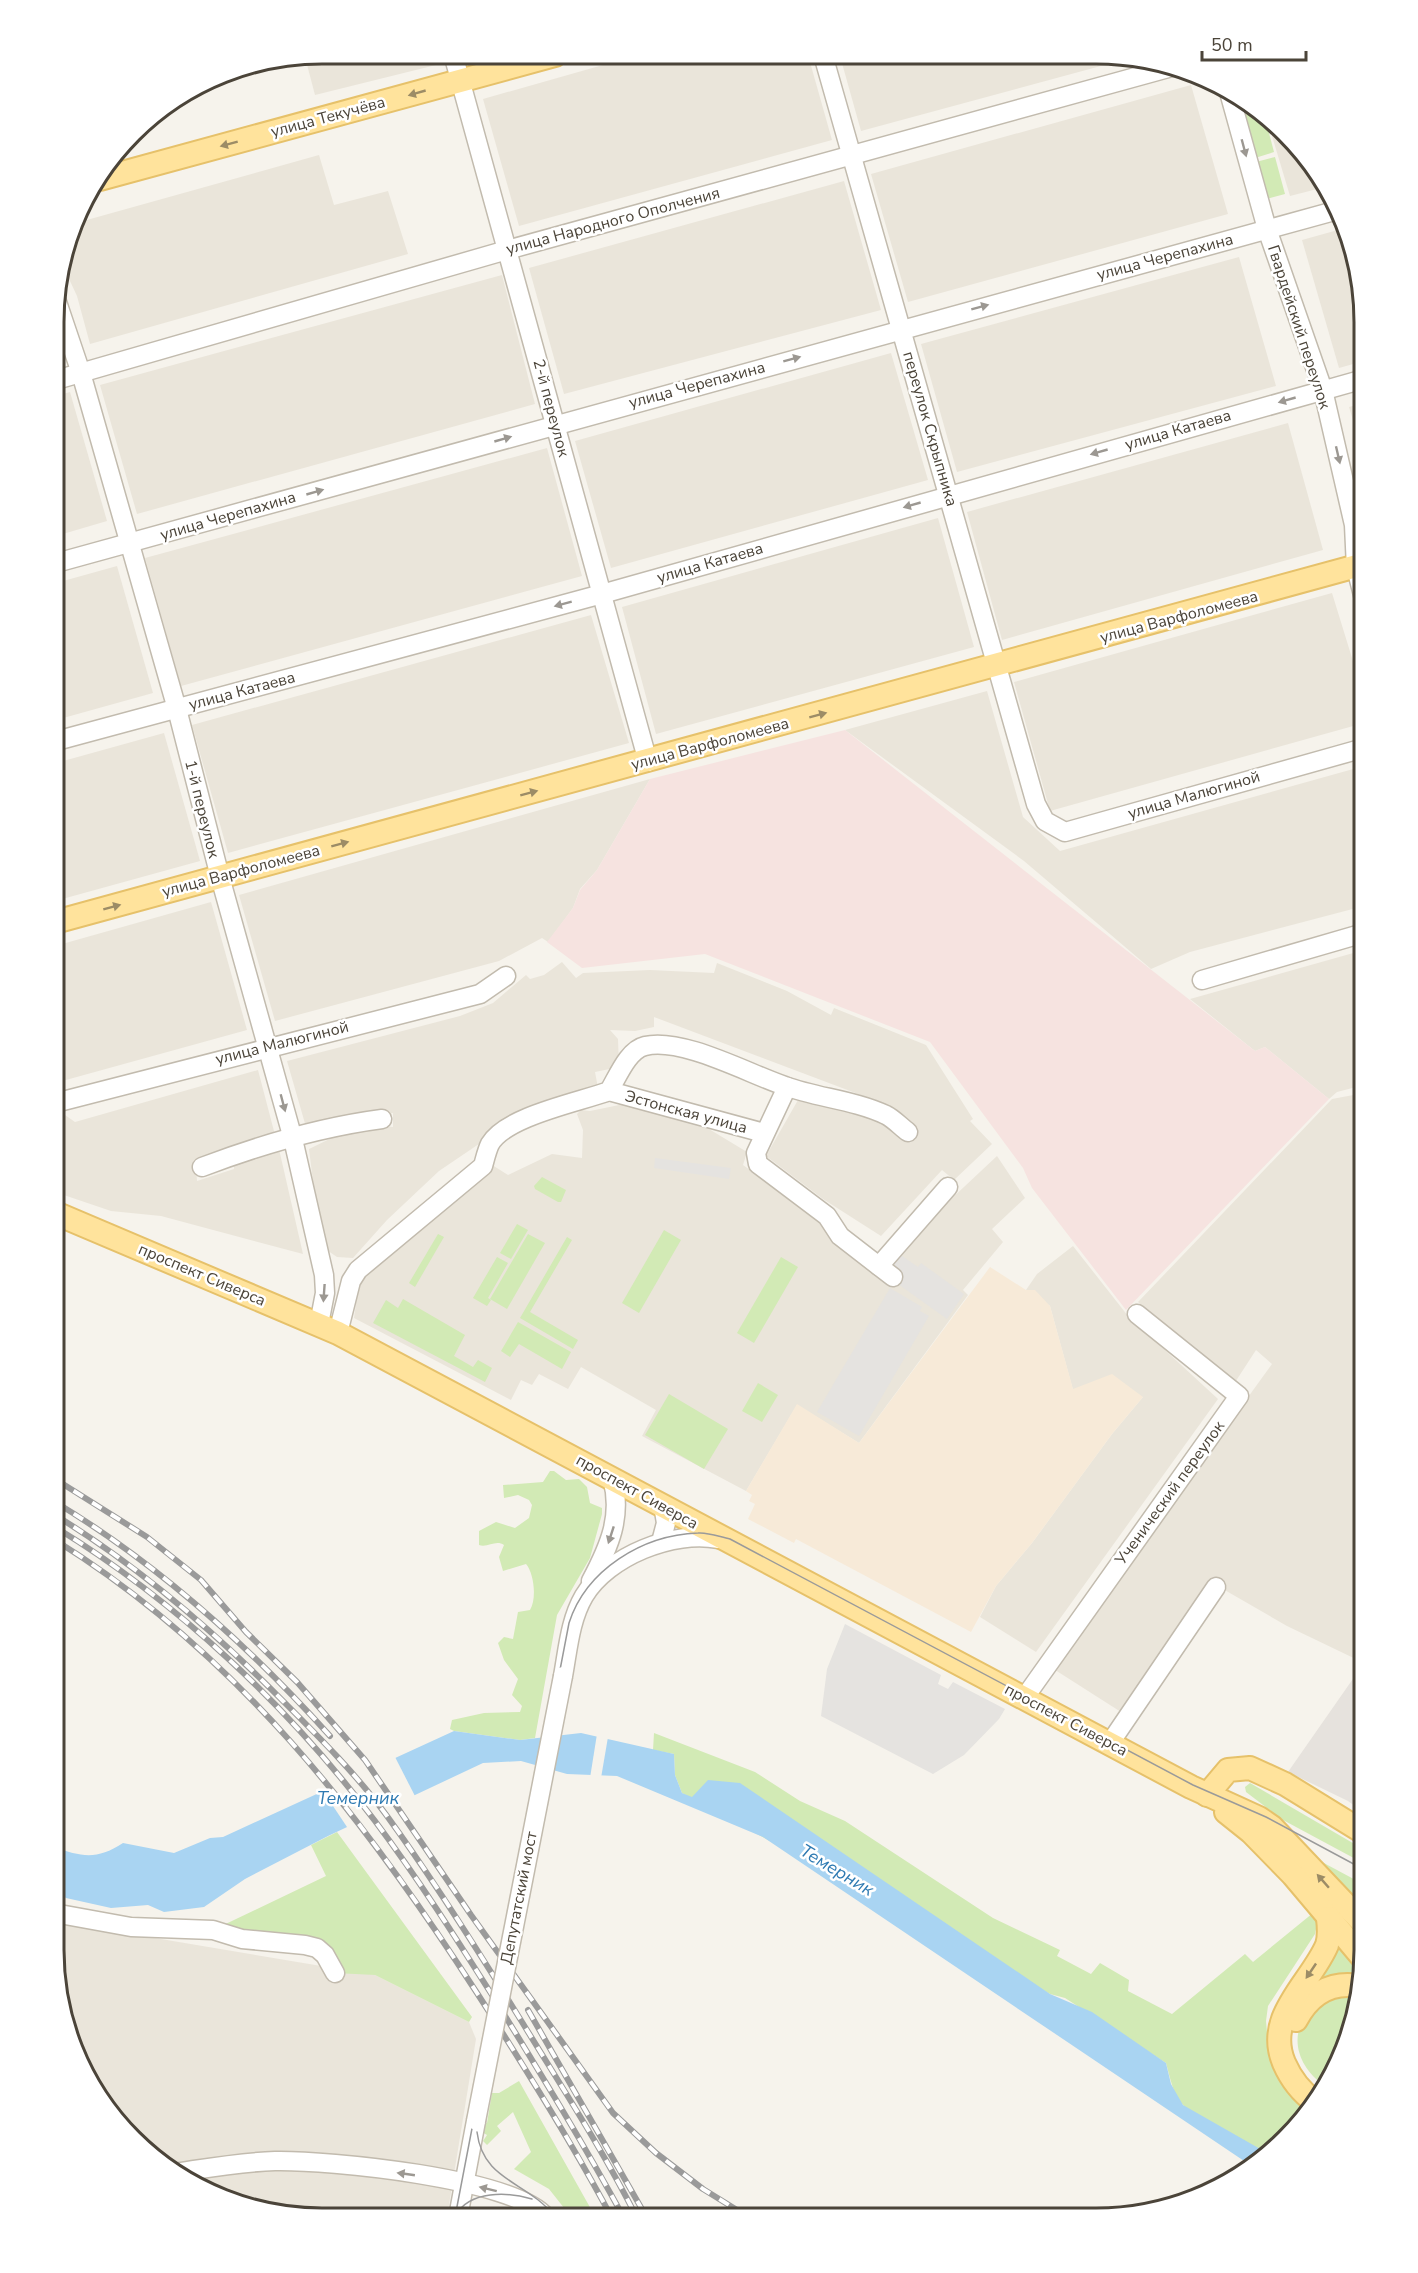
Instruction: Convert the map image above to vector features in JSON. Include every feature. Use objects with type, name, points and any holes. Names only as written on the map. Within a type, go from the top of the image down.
[{"type":"main road","name":"улица Текучёва","points":[[113,171],[522,64]]},
{"type":"main road","name":"улица Варфоломеева","points":[[64,920],[1354,568]]},
{"type":"main road","name":"проспект Сиверса","points":[[64,1217],[328,1328],[1207,1795],[1259,1818],[1272,1827],[1354,1914]]},
{"type":"main road","points":[[1207,1795],[1221,1775],[1236,1768],[1251,1768],[1354,1826]]},
{"type":"main road","points":[[1268,1776],[1282,1789],[1354,1834]]},
{"type":"main road","name":"проспект Сиверса","points":[[1207,1795],[1266,1846],[1354,1948]]},
{"type":"main road","points":[[1308,2097],[1287,2072],[1282,2058],[1280,2035],[1282,2020],[1295,1995],[1327,1945],[1330,1933],[1328,1918]]},
{"type":"main road","points":[[1315,2087],[1301,2075],[1292,2056],[1290,2036],[1293,2024],[1304,2004],[1314,1994],[1351,1985]]},
{"type":"street","name":"2-й переулок","points":[[456,64],[648,762]]},
{"type":"street","name":"переулок Скрыпника","points":[[825,64],[1036,804]]},
{"type":"street","name":"улица Народного Ополчения","points":[[64,378],[507,250],[1156,71]]},
{"type":"street","name":"Гвардейский переулок","points":[[1232,104],[1267,230],[1323,390],[1354,525]]},
{"type":"street","name":"улица Черепахина","points":[[64,561],[901,328],[1329,213]]},
{"type":"street","name":"1-й переулок","points":[[64,323],[81,373],[177,709],[220,877],[293,1139],[324,1275],[328,1328]]},
{"type":"street","name":"улица Катаева","points":[[64,739],[602,594],[949,494],[1354,382]]},
{"type":"street","name":"улица Малюгиной","points":[[1036,804],[1046,821],[1065,832],[1354,751]]},
{"type":"street","points":[[1202,980],[1354,936]]},
{"type":"street","name":"улица Малюгиной","points":[[64,1101],[268,1046],[480,994],[506,976]]},
{"type":"street","points":[[328,1328],[355,1274],[483,1166],[490,1144],[498,1136],[536,1114],[609,1091],[632,1052],[645,1046],[660,1045],[692,1051],[787,1087],[822,1095],[888,1116],[908,1132]]},
{"type":"street","name":"Эстонская улица","points":[[787,1087],[756,1153],[758,1164],[827,1216],[840,1236],[886,1271],[948,1187]]},
{"type":"street","name":"Эстонская улица","points":[[609,1091],[764,1133]]},
{"type":"street","points":[[202,1167],[245,1151],[318,1130],[382,1119]]},
{"type":"street","name":"Ученический переулок","points":[[1025,1697],[1239,1396],[1137,1314]]},
{"type":"street","name":"Депутатский мост","points":[[460,2208],[572,1624],[612,1533],[618,1498],[612,1478]]},
{"type":"street","points":[[661,1542],[666,1523],[663,1505]]},
{"type":"street","points":[[585,1593],[617,1563],[661,1542],[700,1536],[728,1542]]},
{"type":"street","points":[[1110,1743],[1216,1587]]},
{"type":"street","points":[[64,1915],[131,1927],[213,1930],[242,1940],[305,1945],[316,1948],[326,1955],[335,1973]]},
{"type":"street","points":[[187,2170],[248,2163],[294,2162],[464,2183],[511,2195],[536,2208]]},
{"type":"shaded area","points":[[440,64],[315,95],[307,65]]},
{"type":"shaded area","points":[[606,64],[811,64],[832,140],[519,226],[483,99]]},
{"type":"shaded area","points":[[842,64],[1106,65],[861,131]]},
{"type":"shaded area","points":[[1191,85],[1228,214],[908,302],[871,174]]},
{"type":"shaded area","points":[[1271,133],[1290,152],[1317,189],[1290,196]]},
{"type":"shaded area","points":[[319,155],[334,205],[388,191],[408,254],[90,344],[77,296],[68,277],[78,239],[86,220]]},
{"type":"shaded area","points":[[844,181],[881,310],[564,394],[529,268]]},
{"type":"shaded area","points":[[1337,230],[1349,272],[1354,322],[1354,364],[1339,368],[1302,240]]},
{"type":"shaded area","points":[[1239,257],[1276,386],[957,472],[921,344]]},
{"type":"shaded area","points":[[502,275],[535,404],[137,514],[100,385]]},
{"type":"shaded area","points":[[891,353],[928,480],[611,568],[575,441]]},
{"type":"shaded area","points":[[70,392],[107,521],[64,534],[64,394]]},
{"type":"shaded area","points":[[1354,406],[1354,424],[1349,407]]},
{"type":"shaded area","points":[[1288,423],[1323,550],[1002,640],[967,512]]},
{"type":"shaded area","points":[[547,448],[582,576],[181,686],[145,558]]},
{"type":"shaded area","points":[[938,518],[974,647],[656,734],[622,607]]},
{"type":"shaded area","points":[[117,566],[153,693],[64,718],[64,581]]},
{"type":"shaded area","points":[[1332,593],[1354,664],[1354,726],[1050,811],[1014,682]]},
{"type":"shaded area","points":[[591,615],[629,743],[228,853],[192,725]]},
{"type":"shaded area","points":[[987,691],[1023,817],[1060,851],[1354,769],[1354,909],[1190,952],[1151,969],[1024,861],[845,730]]},
{"type":"shaded area","points":[[845,730],[1255,1051],[1265,1047],[1329,1099],[1126,1310],[1032,1188],[1023,1168],[930,1042],[705,954],[582,968],[547,942],[573,908],[580,890],[597,870],[650,779]]},
{"type":"shaded area","points":[[164,733],[200,861],[64,899],[64,761]]},
{"type":"shaded area","points":[[650,779],[597,870],[580,889],[573,908],[548,942],[542,938],[499,961],[275,1021],[239,895]]},
{"type":"shaded area","points":[[211,902],[247,1030],[64,1081],[64,943]]},
{"type":"shaded area","points":[[1354,953],[1354,1088],[1337,1092],[1329,1099],[1265,1047],[1255,1051],[1190,999]]},
{"type":"shaded area","points":[[562,962],[576,978],[583,973],[650,970],[714,973],[717,963],[787,991],[831,1015],[834,1008],[926,1045],[973,1119],[970,1121],[992,1144],[954,1180],[942,1170],[881,1236],[823,1199],[766,1156],[802,1093],[825,1105],[887,1122],[893,1113],[874,1100],[654,1017],[654,1027],[635,1031],[610,1030],[618,1039],[619,1067],[595,1072],[599,1093],[501,1129],[439,1171],[387,1220],[353,1258],[337,1257],[321,1246],[309,1149],[348,1130],[374,1125],[393,1127],[393,1113],[306,1127],[287,1061],[460,1016],[493,1003],[526,975],[530,979],[544,975]]},
{"type":"shaded area","points":[[258,1070],[275,1135],[196,1164],[197,1181],[234,1169],[234,1158],[279,1149],[303,1254],[161,1216],[111,1211],[64,1195],[64,1115],[75,1122]]},
{"type":"shaded area","points":[[1354,1095],[1354,1658],[1287,1626],[1209,1581],[1121,1712],[1052,1668],[1272,1364],[1256,1350],[1232,1387],[1138,1302],[1332,1099]]},
{"type":"shaded area","points":[[629,1103],[704,1126],[747,1152],[743,1165],[820,1220],[879,1273],[900,1247],[997,1156],[1025,1198],[992,1229],[1003,1242],[963,1290],[968,1295],[859,1443],[797,1405],[746,1491],[642,1436],[656,1410],[581,1367],[568,1389],[539,1374],[532,1385],[521,1380],[511,1400],[354,1318],[360,1275],[489,1163],[508,1175],[552,1154],[582,1158],[583,1130],[577,1114],[581,1110],[590,1111]]},
{"type":"shaded area","points":[[655,1158],[731,1168],[729,1179],[654,1168]]},
{"type":"shaded area","points":[[1073,1246],[1128,1316],[1218,1399],[1036,1652],[980,1617],[996,1586],[1032,1543],[1112,1434],[1143,1397],[1073,1390],[1050,1306],[1026,1290],[1037,1274]]},
{"type":"shaded area","points":[[898,1253],[918,1267],[921,1263],[964,1294],[947,1319],[884,1274]]},
{"type":"shaded area","points":[[990,1267],[1026,1290],[1035,1290],[1050,1306],[1073,1389],[1112,1374],[1143,1397],[1112,1434],[1032,1543],[996,1586],[971,1632],[796,1539],[794,1543],[748,1519],[755,1504],[749,1501],[752,1495],[746,1491],[797,1404],[859,1443]]},
{"type":"shaded area","points":[[890,1288],[922,1307],[920,1311],[929,1316],[859,1436],[817,1412]]},
{"type":"shaded area","points":[[845,1624],[941,1675],[938,1684],[948,1689],[953,1682],[1005,1709],[999,1719],[964,1755],[933,1774],[821,1716],[827,1669]]},
{"type":"shaded area","points":[[1354,1677],[1354,1805],[1288,1772]]},
{"type":"shaded area","points":[[64,1923],[375,1975],[469,2022],[476,2039],[448,2208],[305,2208],[256,2200],[208,2182],[165,2155],[128,2121],[108,2094],[91,2065],[73,2017],[65,1968]]},
{"type":"green space","points":[[1242,110],[1268,130],[1274,152],[1255,158]]},
{"type":"green space","points":[[1275,157],[1285,194],[1266,199],[1256,162]]},
{"type":"green space","points":[[542,1177],[566,1190],[561,1202],[535,1189],[534,1186]]},
{"type":"green space","points":[[517,1224],[528,1230],[511,1259],[500,1253]]},
{"type":"green space","points":[[664,1230],[681,1240],[639,1313],[622,1303]]},
{"type":"green space","points":[[438,1234],[444,1237],[415,1287],[409,1283]]},
{"type":"green space","points":[[528,1234],[545,1243],[507,1309],[490,1299]]},
{"type":"green space","points":[[567,1237],[572,1240],[530,1312],[578,1340],[573,1349],[520,1318]]},
{"type":"green space","points":[[497,1257],[508,1263],[488,1298],[491,1300],[487,1306],[473,1298]]},
{"type":"green space","points":[[781,1257],[798,1267],[754,1343],[737,1333]]},
{"type":"green space","points":[[403,1299],[465,1335],[454,1356],[473,1367],[478,1360],[492,1368],[485,1382],[373,1323],[386,1300],[398,1308]]},
{"type":"green space","points":[[518,1322],[571,1352],[562,1369],[519,1344],[510,1357],[501,1351]]},
{"type":"green space","points":[[758,1383],[778,1395],[762,1422],[742,1411]]},
{"type":"green space","points":[[669,1394],[728,1429],[704,1469],[645,1435]]},
{"type":"green space","points":[[550,1471],[554,1471],[566,1480],[579,1479],[587,1487],[590,1503],[602,1508],[602,1514],[590,1558],[557,1615],[535,1738],[520,1740],[454,1731],[450,1729],[452,1720],[484,1713],[520,1712],[522,1706],[512,1695],[518,1679],[504,1660],[498,1643],[504,1637],[513,1639],[518,1612],[530,1610],[534,1593],[533,1580],[526,1564],[503,1571],[499,1557],[504,1545],[498,1543],[479,1545],[479,1531],[496,1522],[515,1528],[529,1518],[532,1505],[529,1500],[518,1495],[504,1498],[503,1485],[543,1482]]},
{"type":"green space","points":[[654,1733],[755,1772],[800,1801],[845,1821],[993,1918],[1060,1950],[1057,1956],[1091,1974],[1100,1963],[1129,1980],[1128,1991],[1172,2014],[1245,1954],[1253,1962],[1313,1913],[1318,1919],[1315,1934],[1268,2006],[1266,2021],[1269,2054],[1274,2070],[1282,2082],[1305,2101],[1290,2121],[1260,2149],[1213,2125],[1180,2102],[1172,2086],[1166,2063],[1065,1998],[1050,1994],[682,1793],[675,1775],[674,1754],[653,1750]]},
{"type":"green space","points":[[1250,1783],[1354,1844],[1354,1858],[1283,1820],[1246,1792],[1245,1787]]},
{"type":"green space","points":[[337,1832],[472,2017],[469,2022],[375,1975],[335,1973],[325,1955],[213,1930],[326,1876],[311,1845]]},
{"type":"green space","points":[[1321,1863],[1354,1879],[1354,1898]]},
{"type":"green space","points":[[1338,1944],[1354,1960],[1352,1975],[1317,1979]]},
{"type":"green space","points":[[1350,1994],[1340,2034],[1318,2081],[1302,2061],[1299,2051],[1299,2030],[1303,2020],[1320,1999]]},
{"type":"green space","points":[[519,2081],[590,2208],[564,2208],[549,2189],[514,2169],[531,2152],[513,2112],[497,2126],[501,2131],[487,2145],[483,2141],[487,2135],[480,2131],[483,2123],[487,2123],[492,2093],[499,2093]]},
{"type":"water","name":"Темерник","points":[[454,1731],[520,1740],[581,1733],[674,1754],[675,1775],[682,1793],[692,1797],[708,1780],[740,1783],[1050,1994],[1092,2012],[1166,2063],[1171,2084],[1183,2105],[1261,2149],[1244,2161],[763,1837],[617,1776],[567,1774],[521,1761],[483,1763],[328,1836],[245,1879],[204,1907],[164,1912],[148,1905],[111,1908],[64,1896],[64,1850],[89,1855],[105,1852],[123,1843],[174,1853],[210,1838],[223,1837]]},
{"type":"pier","points":[[597,1734],[608,1737],[601,1778],[590,1778]]},
{"type":"pier","points":[[394,1755],[416,1798],[349,1830],[321,1788]]},
{"type":"tram line","points":[[457,2208],[569,1623],[588,1587],[603,1572],[637,1548],[657,1540],[677,1535],[702,1533],[730,1539],[1193,1785],[1266,1817],[1354,1864]]},
{"type":"tram line","points":[[477,2132],[481,2149],[497,2171],[547,2208]]},
{"type":"tram line","points":[[461,2208],[470,2201],[490,2195],[512,2195],[532,2199]]},
{"type":"railway","points":[[64,1485],[147,1537],[201,1580],[246,1632],[297,1682],[365,1760],[471,1915],[613,2113],[656,2153],[703,2189],[734,2208]]},
{"type":"railway","points":[[64,1508],[130,1552],[201,1608],[267,1670],[330,1736]]},
{"type":"railway","points":[[64,1521],[117,1556],[203,1625],[298,1716],[363,1786],[405,1841],[473,1943],[581,2118],[632,2208]]},
{"type":"railway","points":[[64,1533],[145,1588],[228,1659],[306,1737],[341,1778],[408,1866],[439,1912],[563,2111],[618,2208]]},
{"type":"railway","points":[[64,1546],[121,1585],[182,1633],[238,1686],[291,1742],[341,1801],[388,1863],[477,1993],[547,2104],[606,2208]]},
{"type":"railway","points":[[528,2010],[641,2208]]}]
